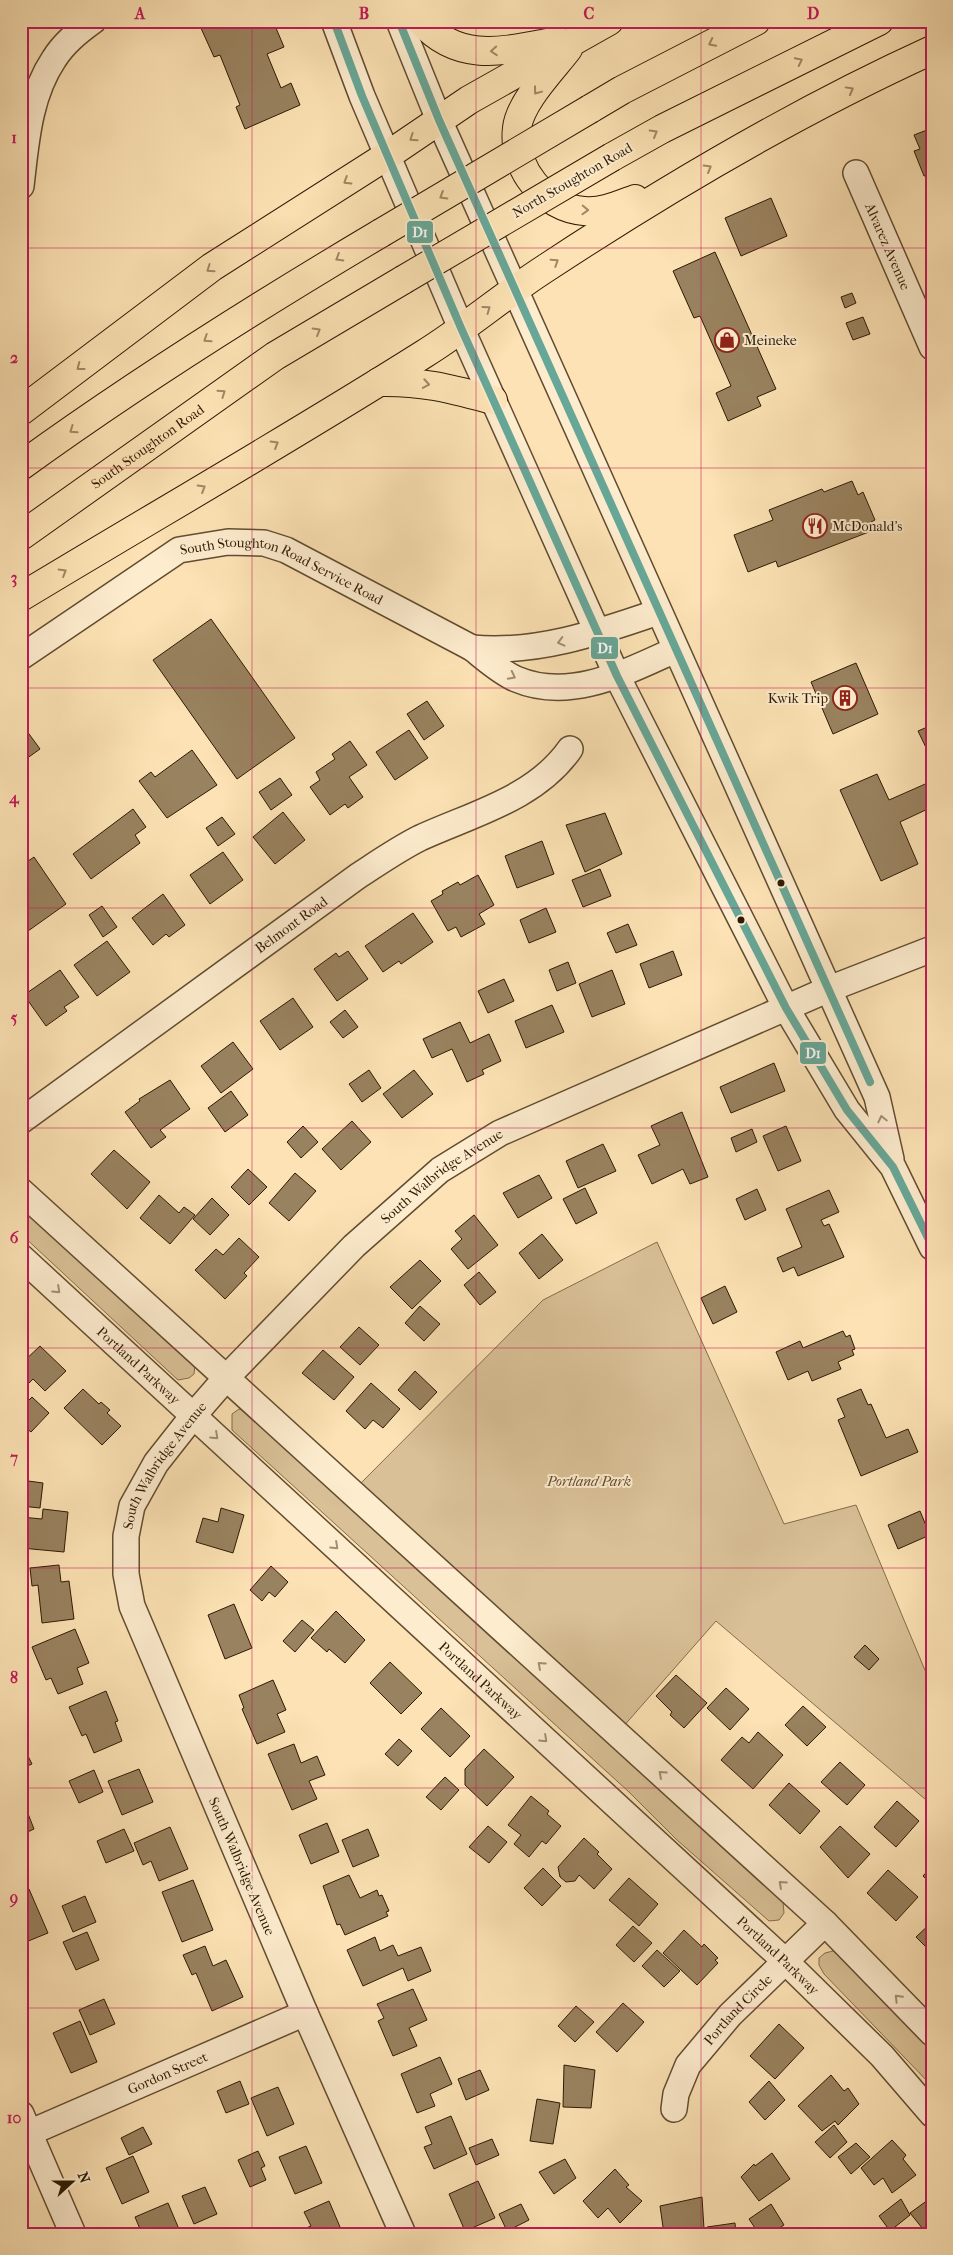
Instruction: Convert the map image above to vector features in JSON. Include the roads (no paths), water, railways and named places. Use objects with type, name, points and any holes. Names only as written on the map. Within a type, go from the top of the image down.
[{"type":"main road","points":[[421,21],[430,31],[462,49],[491,53],[577,38]]},
{"type":"main road","points":[[21,411],[212,267],[388,155],[439,120],[609,21]]},
{"type":"main road","points":[[21,466],[152,375],[248,312],[622,90],[756,21]]},
{"type":"main road","name":"North Stoughton Road","points":[[275,356],[662,129],[879,21]]},
{"type":"main road","points":[[577,38],[523,109],[517,128],[521,162],[532,183],[548,199],[584,212],[602,210],[680,184]]},
{"type":"main road","points":[[21,597],[426,353],[514,289],[629,214],[879,74],[932,50]]},
{"type":"main road","name":"South Stoughton Road","points":[[21,536],[275,356]]},
{"type":"main road","points":[[377,382],[424,383],[493,400]]},
{"type":"street","points":[[21,186],[26,136],[44,77],[54,58],[73,36],[93,21]]},
{"type":"street","points":[[334,21],[461,328],[617,676],[786,1008],[847,1110],[893,1167]]},
{"type":"street","points":[[399,21],[439,120],[876,1097],[893,1167],[932,1247]]},
{"type":"street","name":"Alvarez Avenue","points":[[856,173],[932,346]]},
{"type":"street","name":"South Stoughton Road Service Road","points":[[21,657],[179,550],[228,542],[264,543],[286,550],[472,648],[498,669],[517,679],[537,685],[554,687],[592,684],[617,676],[675,650]]},
{"type":"street","name":"South Stoughton Road Service Road","points":[[472,648],[500,651],[526,648],[597,632],[658,612]]},
{"type":"street","name":"Belmont Road","points":[[21,1121],[393,852],[514,797],[545,778],[560,763],[570,749]]},
{"type":"street","name":"South Walbridge Avenue","points":[[403,2234],[305,2012],[142,1632],[127,1590],[126,1536],[132,1506],[156,1463],[226,1378],[354,1246],[440,1170],[500,1133],[786,1008],[932,948]]},
{"type":"street","points":[[21,1191],[825,1922],[932,2032]]},
{"type":"street","name":"Portland Parkway","points":[[21,1257],[785,1961],[882,2056],[932,2114]]},
{"type":"street","name":"Portland Circle","points":[[674,2109],[676,2094],[688,2065],[730,2015],[825,1922]]},
{"type":"street","name":"Gordon Street","points":[[25,2123],[305,2012]]},
{"type":"street","points":[[25,2123],[73,2234]]},
{"type":"place","name":"Meineke","points":[[727,340]]},
{"type":"place","name":"McDonald's","points":[[815,526]]},
{"type":"place","name":"Kwik Trip","points":[[845,698]]},
{"type":"park label","name":"Portland Park","points":[[589,1481]]}]
